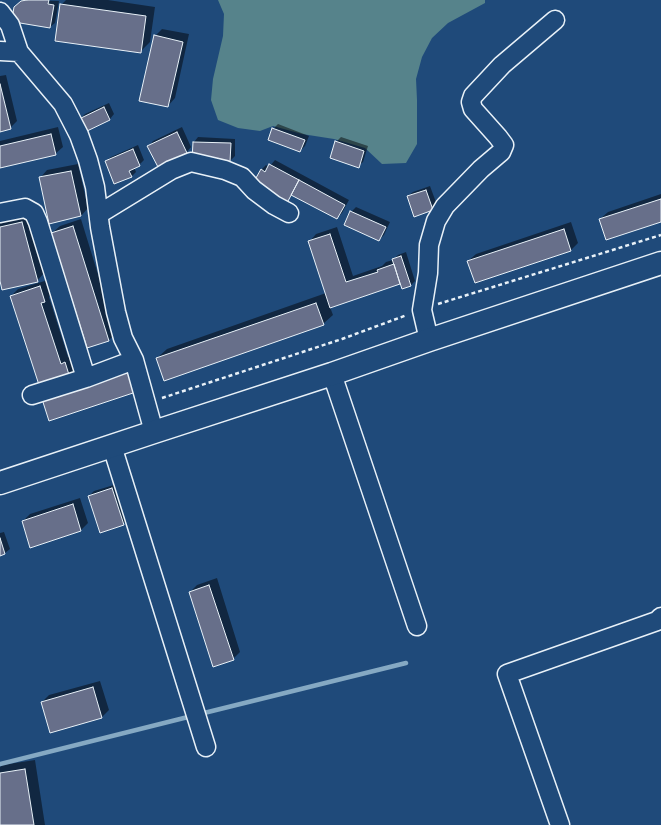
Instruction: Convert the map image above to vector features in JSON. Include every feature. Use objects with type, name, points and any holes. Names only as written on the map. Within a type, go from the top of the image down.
[{"type":"main road","points":[[0,484],[661,263]]},
{"type":"street","points":[[0,12],[10,25],[19,52],[63,104],[79,135],[88,160],[95,187],[100,227],[116,312],[123,338],[134,360],[154,432]]},
{"type":"street","points":[[429,340],[422,310],[428,273],[429,245],[436,221],[445,206],[481,168],[501,152],[504,145],[473,109],[471,102],[473,96],[502,65],[555,20]]},
{"type":"street","points":[[0,50],[19,52]]},
{"type":"street","points":[[99,214],[171,170],[191,162],[225,170],[242,177],[254,190],[274,205],[289,213]]},
{"type":"street","points":[[0,213],[25,208],[34,214],[38,222],[86,378]]},
{"type":"street","points":[[32,395],[86,378],[134,360]]},
{"type":"street","points":[[332,374],[417,626]]},
{"type":"street","points":[[112,446],[206,747]]},
{"type":"street","points":[[560,825],[507,674],[657,621],[661,617]]},
{"type":"path","points":[[146,403],[342,339],[422,310],[661,235]]},
{"type":"green space","points":[[218,0],[485,0],[485,3],[448,23],[432,38],[422,57],[416,79],[417,144],[406,163],[382,164],[365,148],[334,139],[302,134],[273,126],[260,131],[238,128],[218,120],[211,100],[213,79],[223,36],[224,14]]},
{"type":"building","points":[[49,0],[48,4],[54,5],[50,28],[20,23],[13,13],[14,7],[21,1]]},
{"type":"building","points":[[60,4],[146,16],[141,53],[55,41]]},
{"type":"building","points":[[154,35],[183,42],[168,107],[139,101]]},
{"type":"building","points":[[0,84],[11,129],[0,132]]},
{"type":"building","points":[[104,107],[110,120],[85,132],[79,119]]},
{"type":"building","points":[[272,128],[305,140],[300,152],[268,140]]},
{"type":"building","points":[[177,132],[187,153],[158,167],[147,146]]},
{"type":"building","points":[[51,134],[56,155],[0,168],[0,146]]},
{"type":"building","points":[[335,141],[364,151],[359,168],[330,158]]},
{"type":"building","points":[[193,142],[231,143],[230,162],[192,160]]},
{"type":"building","points":[[133,149],[140,166],[129,171],[132,177],[114,184],[105,161]]},
{"type":"building","points":[[269,164],[299,180],[287,203],[252,185],[261,169],[265,172]]},
{"type":"building","points":[[71,171],[81,216],[49,224],[39,177]]},
{"type":"building","points":[[299,180],[345,205],[337,219],[291,195]]},
{"type":"building","points":[[426,190],[433,210],[414,217],[407,196]]},
{"type":"building","points":[[661,199],[661,222],[606,240],[599,219]]},
{"type":"building","points":[[350,211],[386,227],[379,241],[344,225]]},
{"type":"building","points":[[22,222],[38,282],[2,290],[0,281],[0,227]]},
{"type":"building","points":[[73,226],[109,341],[87,348],[51,233]]},
{"type":"building","points":[[564,229],[571,251],[475,283],[467,261]]},
{"type":"building","points":[[330,234],[346,282],[378,272],[377,270],[394,264],[400,284],[330,308],[308,241]]},
{"type":"building","points":[[401,256],[411,286],[402,289],[392,259]]},
{"type":"building","points":[[40,286],[45,302],[41,303],[61,364],[65,362],[70,378],[40,388],[10,296]]},
{"type":"building","points":[[316,303],[324,325],[164,381],[156,358]]},
{"type":"building","points":[[128,370],[136,392],[49,421],[42,399]]},
{"type":"building","points":[[112,488],[124,525],[100,533],[88,496]]},
{"type":"building","points":[[73,504],[81,531],[30,548],[22,521]]},
{"type":"building","points":[[0,538],[5,554],[0,556]]},
{"type":"building","points":[[209,585],[234,660],[213,667],[189,592]]},
{"type":"building","points":[[93,687],[102,718],[50,733],[41,702]]},
{"type":"building","points":[[25,769],[34,825],[0,825],[0,773]]},
{"type":"waterway","points":[[200,714],[406,663]]},
{"type":"waterway","points":[[0,764],[192,716]]}]
